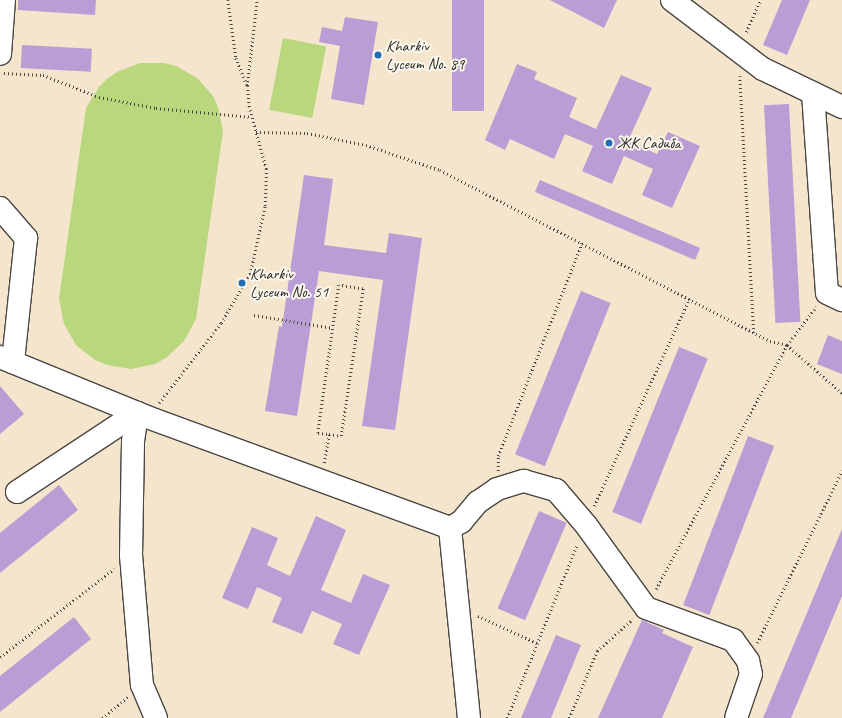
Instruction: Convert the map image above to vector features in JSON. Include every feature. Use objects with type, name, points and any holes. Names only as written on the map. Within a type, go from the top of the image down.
[{"type":"lane","points":[[0,54],[3,0]]},
{"type":"lane","points":[[672,0],[764,69],[842,107]]},
{"type":"lane","points":[[813,93],[834,296]]},
{"type":"lane","points":[[0,208],[26,238],[6,360],[142,415],[450,528],[461,522],[478,502],[497,489],[524,481],[556,490],[586,524],[646,608],[733,640],[748,661],[751,674],[736,718]]},
{"type":"lane","points":[[17,492],[142,415]]},
{"type":"lane","points":[[142,415],[133,442],[131,555],[142,685],[156,718]]},
{"type":"lane","points":[[450,528],[469,718]]},
{"type":"path","points":[[142,415],[221,324],[250,274],[265,206],[266,169],[252,117],[247,86],[236,58],[228,0]]},
{"type":"path","points":[[247,86],[257,0]]},
{"type":"path","points":[[754,333],[739,50],[760,0]]},
{"type":"path","points":[[0,73],[43,75],[99,97],[156,108],[252,117]]},
{"type":"path","points":[[256,132],[307,133],[366,145],[440,170],[754,333],[770,341],[787,345],[842,393]]},
{"type":"path","points":[[498,456],[582,243]]},
{"type":"path","points":[[339,285],[362,289],[341,436],[329,434],[318,433],[339,285]]},
{"type":"path","points":[[569,718],[597,651],[646,608],[787,345],[834,296]]},
{"type":"path","points":[[507,718],[586,524],[689,299]]},
{"type":"path","points":[[254,315],[333,328]]},
{"type":"path","points":[[321,481],[329,434]]},
{"type":"path","points":[[748,661],[842,471]]},
{"type":"path","points":[[0,657],[131,555]]},
{"type":"path","points":[[470,613],[538,643]]},
{"type":"path","points":[[102,718],[142,685]]},
{"type":"green space","points":[[283,38],[326,46],[312,118],[269,110]]},
{"type":"green space","points":[[140,63],[164,63],[176,66],[197,78],[213,96],[218,107],[223,131],[196,319],[184,341],[166,358],[155,364],[131,369],[107,365],[95,360],[76,345],[64,324],[59,299],[86,108],[99,87],[107,79],[117,72]]},
{"type":"building","points":[[18,0],[96,0],[95,15],[18,10]]},
{"type":"building","points":[[452,0],[484,0],[484,111],[452,111]]},
{"type":"building","points":[[550,0],[617,0],[604,28]]},
{"type":"building","points":[[782,0],[810,0],[787,55],[763,45]]},
{"type":"building","points":[[345,17],[378,22],[364,105],[331,99],[340,46],[319,42],[322,27],[342,31]]},
{"type":"building","points":[[22,45],[92,49],[91,72],[21,68]]},
{"type":"building","name":"ЖК Садиба","points":[[517,64],[537,72],[534,79],[577,98],[569,117],[596,129],[621,75],[652,88],[628,141],[657,154],[668,132],[700,146],[672,208],[642,195],[653,169],[624,156],[612,184],[582,171],[593,146],[565,134],[554,159],[510,139],[505,150],[485,140]]},
{"type":"building","points":[[789,104],[800,322],[775,323],[764,105]]},
{"type":"building","points":[[304,175],[333,179],[324,245],[386,253],[389,233],[422,238],[395,430],[362,426],[383,280],[319,271],[297,416],[265,411],[279,326],[282,327]]},
{"type":"building","points":[[540,180],[700,248],[695,260],[535,192]]},
{"type":"building","points":[[581,291],[611,303],[545,466],[515,454]]},
{"type":"building","points":[[828,335],[842,341],[842,374],[817,364]]},
{"type":"building","points":[[679,347],[708,359],[641,524],[612,512]]},
{"type":"building","points":[[0,386],[24,414],[0,434]]},
{"type":"building","points":[[748,436],[774,446],[709,615],[683,605]]},
{"type":"building","points":[[59,485],[78,510],[0,573],[0,533]]},
{"type":"building","points":[[539,511],[567,523],[525,620],[498,609]]},
{"type":"building","points":[[316,516],[346,530],[321,590],[351,603],[363,574],[390,585],[359,655],[333,644],[342,624],[312,611],[302,634],[272,622],[282,598],[257,587],[248,609],[222,598],[252,527],[278,538],[267,565],[290,576]]},
{"type":"building","points":[[842,529],[842,596],[791,718],[763,718]]},
{"type":"building","points":[[74,617],[91,639],[0,712],[0,676]]},
{"type":"building","points":[[642,620],[664,630],[662,633],[693,647],[662,718],[598,718]]},
{"type":"building","points":[[556,635],[581,645],[551,718],[521,718]]},
{"type":"place","name":"Kharkiv Lyceum No. 89","points":[[378,55]]},
{"type":"place","name":"ЖК Садиба","points":[[609,143]]},
{"type":"place","name":"Kharkiv Lyceum No. 51","points":[[242,283]]}]
